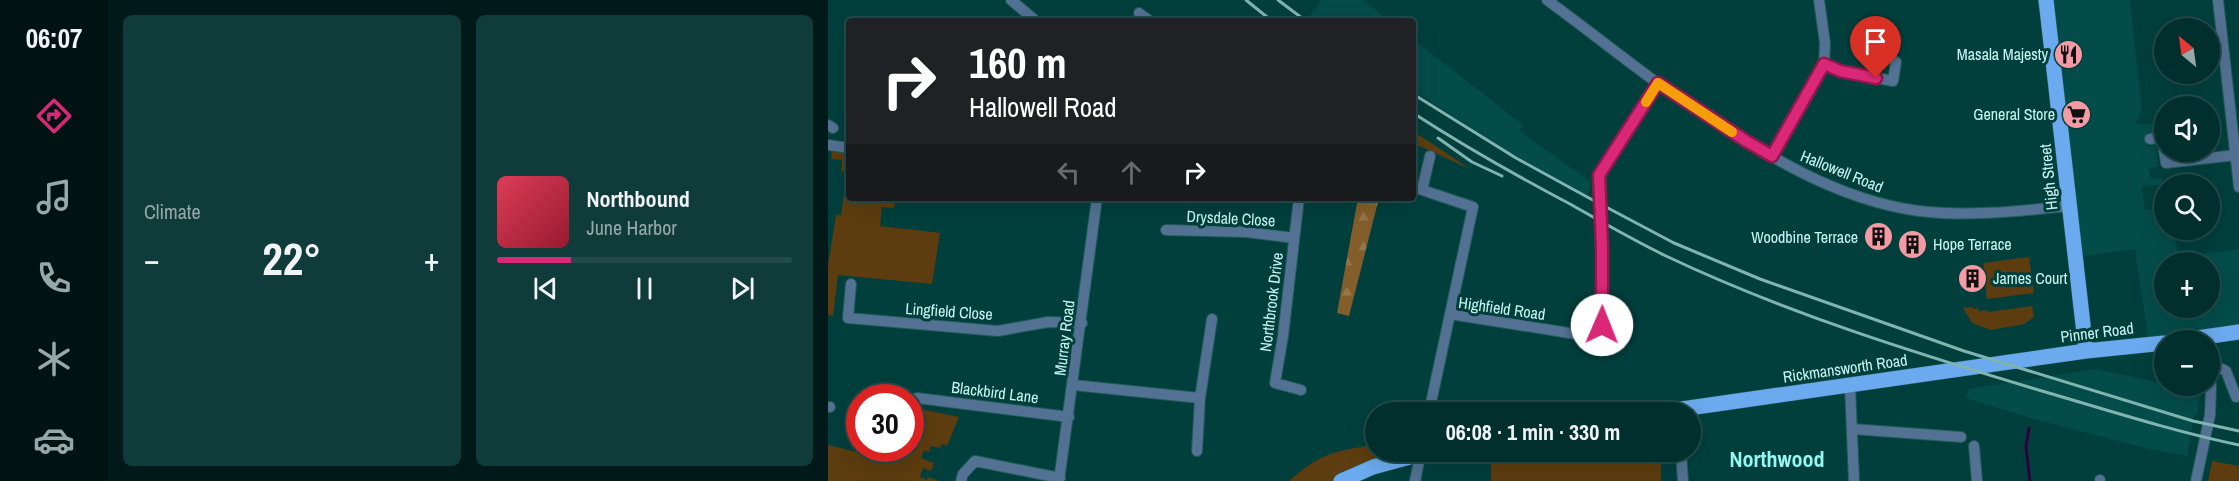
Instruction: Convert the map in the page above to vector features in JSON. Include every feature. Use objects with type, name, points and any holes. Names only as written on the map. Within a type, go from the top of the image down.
[{"type":"main road","name":"High Street","points":[[2046,0],[2086,351]]},
{"type":"main road","points":[[2220,336],[2239,332]]},
{"type":"main road","name":"Pinner Road","points":[[2034,359],[2154,344]]},
{"type":"main road","name":"Rickmansworth Road","points":[[1701,408],[2034,359]]},
{"type":"main road","points":[[1341,481],[1390,462]]},
{"type":"street","points":[[1011,0],[1032,18]]},
{"type":"street","name":"Hallowell Road","points":[[1547,0],[1658,83],[1746,141],[1804,175],[1874,201],[1912,210],[1985,213],[2069,206]]},
{"type":"street","points":[[1772,156],[1824,64],[1825,43],[1819,0]]},
{"type":"street","points":[[2218,0],[2239,187]]},
{"type":"street","points":[[1138,13],[1146,18]]},
{"type":"street","points":[[1824,64],[1840,71],[1893,81],[1896,62]]},
{"type":"street","name":"Highfield Road","points":[[1431,402],[1450,314],[1588,336],[1596,333],[1602,325],[1599,175],[1658,83]]},
{"type":"street","points":[[2150,139],[2162,138],[2166,163],[2236,155]]},
{"type":"street","points":[[828,144],[846,147]]},
{"type":"street","points":[[1430,156],[1422,190],[1473,207],[1450,314]]},
{"type":"street","name":"Murray Road","points":[[1059,479],[1082,323],[1097,201]]},
{"type":"street","name":"Northbrook Drive","points":[[1299,201],[1283,336],[1275,383],[1301,390]]},
{"type":"street","name":"Drysdale Close","points":[[1166,230],[1246,232],[1294,238]]},
{"type":"street","name":"Lingfield Close","points":[[851,284],[848,318],[998,331],[1048,322],[1082,323]]},
{"type":"street","points":[[1197,451],[1200,398],[1212,319]]},
{"type":"street","points":[[2220,369],[2226,371],[2236,397]]},
{"type":"street","points":[[1073,385],[1200,398]]},
{"type":"street","points":[[1850,386],[1854,481]]},
{"type":"street","points":[[2196,481],[2210,415],[2211,396]]},
{"type":"street","name":"Blackbird Lane","points":[[924,399],[1069,417]]},
{"type":"street","points":[[1852,429],[1961,436]]},
{"type":"street","points":[[1974,446],[1977,481]]},
{"type":"street","points":[[961,481],[963,474],[975,461],[1059,479]]},
{"type":"street","points":[[1415,481],[1421,462]]},
{"type":"street","points":[[1682,462],[1683,481]]},
{"type":"shaded area","points":[[1321,0],[1363,0],[1386,18],[1308,18]]},
{"type":"shaded area","points":[[2048,0],[2130,0],[2142,111],[2135,124],[2154,125],[2154,134],[2146,135],[2147,146],[2154,145],[2154,162],[2158,162],[2158,167],[2149,168],[2151,179],[2154,179],[2154,185],[2142,187],[2145,210],[2154,209],[2154,240],[2175,240],[2178,252],[2154,252],[2154,318],[2220,318],[2220,252],[2216,252],[2239,249],[2239,333],[2220,335],[2220,330],[2154,330],[2154,343],[2149,345],[2135,249],[2075,257]]},
{"type":"shaded area","points":[[1416,41],[1523,125],[1519,131],[1591,182],[1587,195],[1509,152],[1416,92]]},
{"type":"shaded area","points":[[1416,133],[1470,169],[1416,144]]},
{"type":"shaded area","points":[[832,151],[846,153],[846,172],[841,171],[842,160],[831,159]]},
{"type":"shaded area","points":[[846,179],[846,201],[895,202],[894,208],[882,207],[880,226],[940,233],[932,284],[838,275],[833,316],[828,315],[828,266],[836,215],[841,215]]},
{"type":"shaded area","points":[[2029,257],[2034,293],[1987,299],[1983,263]]},
{"type":"shaded area","points":[[2032,306],[2034,317],[2024,324],[1991,330],[1972,323],[1963,308],[1973,307],[1973,309],[1978,308],[1978,311],[1987,310],[1988,312]]},
{"type":"shaded area","points":[[2097,369],[2154,382],[2154,396],[2199,396],[2187,456],[2145,448],[2034,419],[1966,398],[1969,389]]},
{"type":"shaded area","points":[[924,410],[959,417],[947,446],[942,444],[940,448],[931,446],[929,452],[924,451]]},
{"type":"shaded area","points":[[828,445],[846,449],[846,462],[924,462],[924,459],[934,463],[931,471],[923,468],[920,477],[939,481],[828,481]]},
{"type":"shaded area","points":[[1365,447],[1365,462],[1393,462],[1341,481],[1289,481],[1319,459],[1349,449]]},
{"type":"shaded area","points":[[2212,461],[2239,466],[2239,481],[2208,481]]},
{"type":"shaded area","points":[[1661,462],[1661,481],[1491,481],[1491,463]]},
{"type":"green space","points":[[1357,201],[1378,201],[1349,316],[1337,313]]},
{"type":"waterway","points":[[2029,428],[2026,447],[2030,481]]},
{"type":"railway","points":[[1246,0],[1268,18]]},
{"type":"railway","points":[[1278,0],[1302,18]]},
{"type":"railway","points":[[1416,96],[1516,158],[1589,198],[1674,243],[1760,279],[1964,351],[2193,421],[2239,431]]},
{"type":"railway","points":[[1416,115],[1491,160],[1642,244],[1711,277],[1758,296],[1851,331],[1947,362],[2140,420],[2239,445]]},
{"type":"railway","points":[[1438,138],[1472,162],[1502,176]]},
{"type":"slow traffic","points":[[1646,102],[1658,83],[1732,132]]},
{"type":"place","name":"Masala Majesty","points":[[2069,54]]},
{"type":"place","name":"General Store","points":[[2076,114]]},
{"type":"place","name":"Woodbine Terrace","points":[[1879,237]]},
{"type":"place","name":"Hope Terrace","points":[[1912,244]]},
{"type":"place","name":"James Court","points":[[1972,278]]},
{"type":"district","name":"Northwood","points":[[1777,459]]},
{"type":"route","points":[[1602,325],[1599,175],[1658,83],[1772,156],[1824,64],[1840,71],[1876,78]]}]
